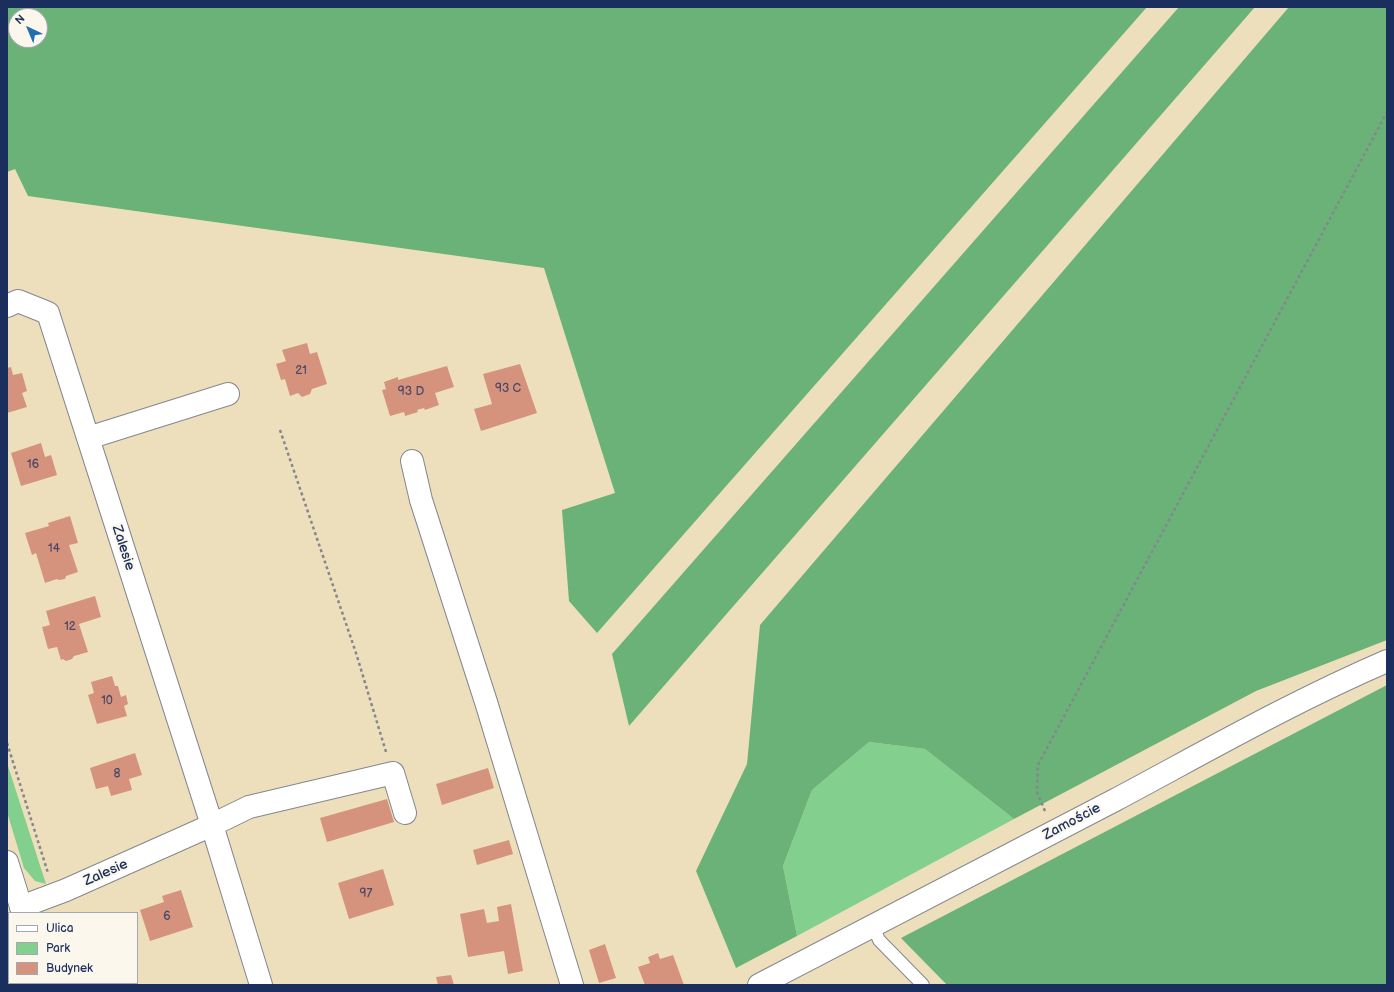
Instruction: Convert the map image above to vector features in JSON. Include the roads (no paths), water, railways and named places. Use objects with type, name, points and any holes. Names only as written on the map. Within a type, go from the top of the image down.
[{"type":"street","name":"Zalesie","points":[[7,306],[18,301],[48,313],[212,825],[261,985]]},
{"type":"street","points":[[88,438],[228,394]]},
{"type":"street","points":[[412,461],[421,500],[486,702],[572,985]]},
{"type":"street","name":"Zamoście","points":[[759,985],[1262,722],[1387,661]]},
{"type":"street","points":[[212,825],[249,807],[393,773],[405,813]]},
{"type":"street","name":"Zalesie","points":[[22,910],[212,825]]},
{"type":"street","points":[[7,862],[22,910]]},
{"type":"lane","points":[[872,926],[880,940],[922,985]]}]
